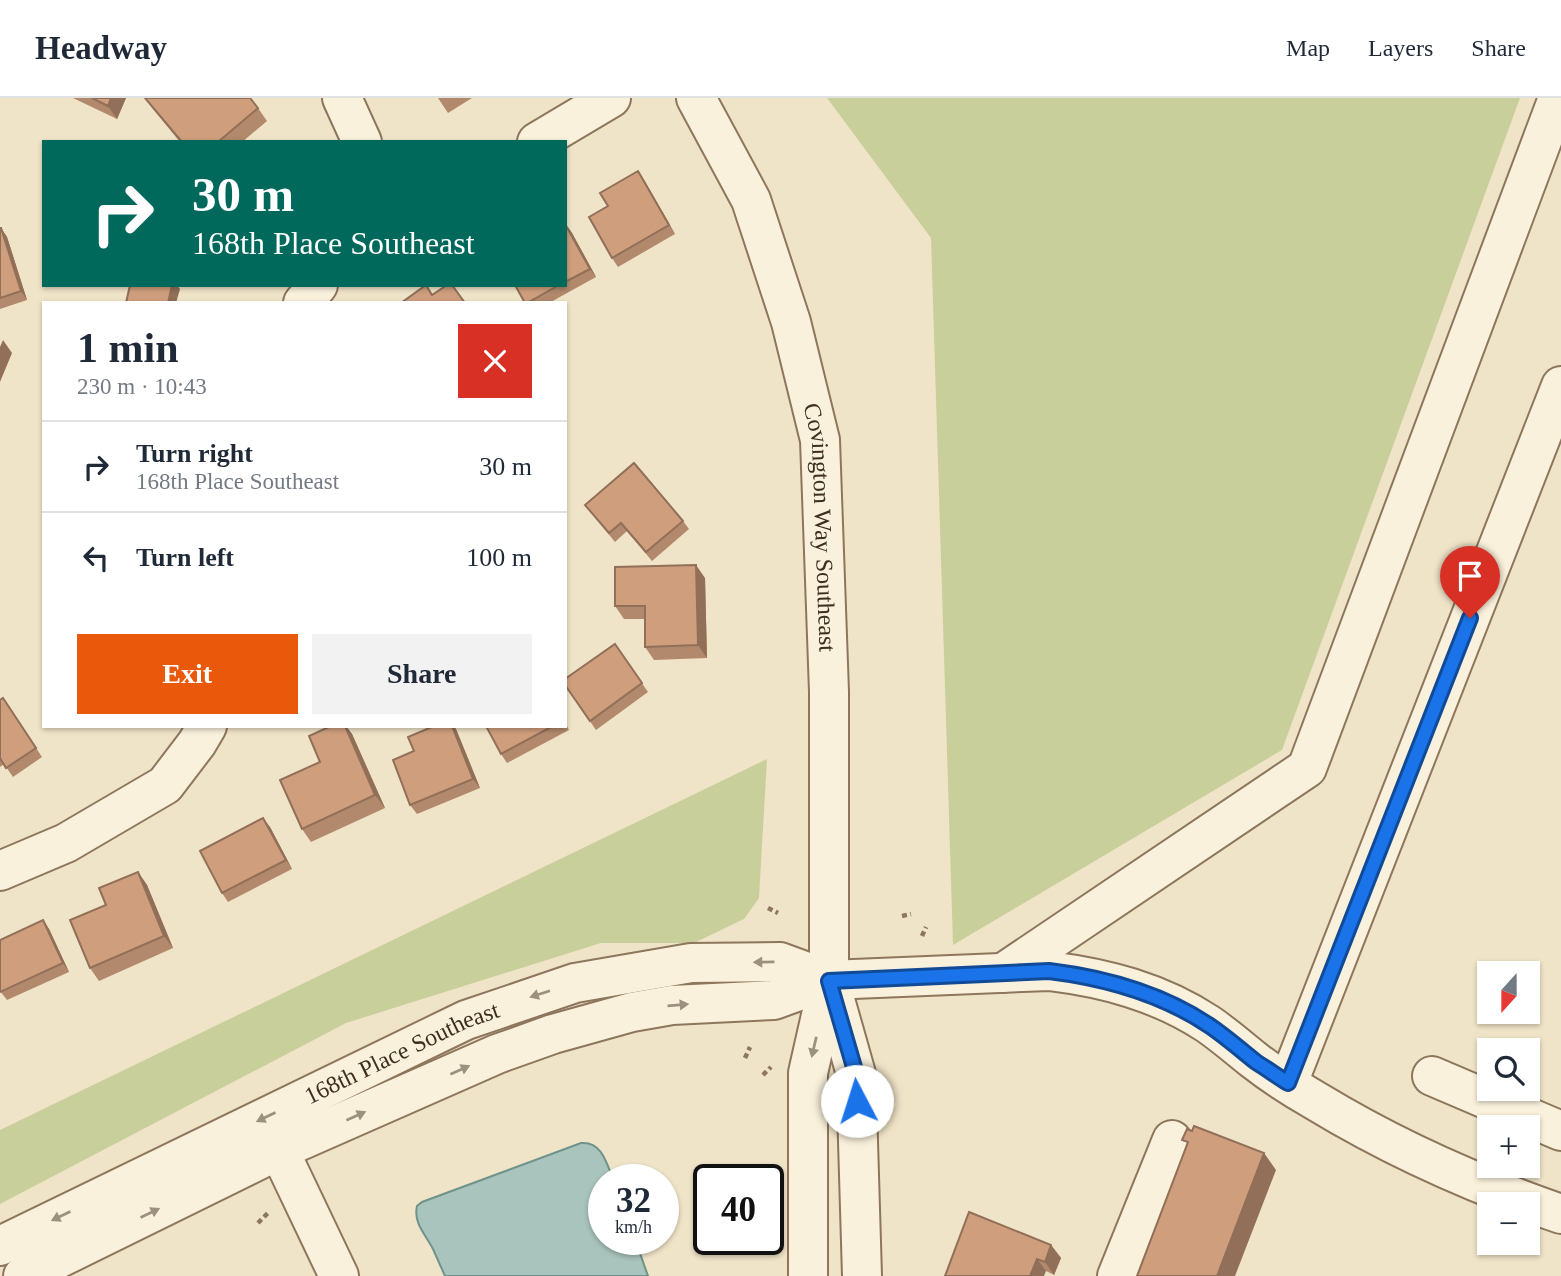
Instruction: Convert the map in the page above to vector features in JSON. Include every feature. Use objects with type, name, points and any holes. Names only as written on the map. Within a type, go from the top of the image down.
[{"type":"street","points":[[342,98],[361,140]]},
{"type":"street","points":[[540,140],[611,98]]},
{"type":"street","name":"Covington Way Southeast","points":[[696,98],[751,200],[791,322],[820,440],[829,692],[829,981],[808,1073],[808,1276]]},
{"type":"street","points":[[1003,972],[1307,768],[1558,98]]},
{"type":"street","points":[[305,301],[316,287]]},
{"type":"street","points":[[1288,1083],[1561,386]]},
{"type":"street","points":[[0,871],[66,843],[165,785],[197,743],[205,728]]},
{"type":"street","name":"168th Place Southeast","points":[[0,1246],[466,1020],[575,983],[691,963],[780,962],[829,981]]},
{"type":"street","name":"168th Place Southeast","points":[[23,1276],[279,1150],[497,1054],[553,1034],[632,1012],[672,1005],[774,1000],[829,981],[1003,972],[1049,971],[1084,975],[1154,996],[1208,1024],[1255,1061],[1313,1100],[1374,1135],[1499,1193],[1561,1214]]},
{"type":"street","name":"Covington Way Southeast","points":[[829,981],[856,1074],[862,1276]]},
{"type":"street","points":[[1432,1076],[1561,1131]]},
{"type":"street","points":[[1117,1276],[1172,1140]]},
{"type":"street","points":[[279,1150],[339,1276]]},
{"type":"path","points":[[768,908],[778,913]]},
{"type":"path","points":[[902,916],[911,914]]},
{"type":"path","points":[[922,936],[926,927]]},
{"type":"path","points":[[745,1058],[750,1047]]},
{"type":"path","points":[[763,1074],[771,1067]]},
{"type":"path","points":[[258,1223],[268,1213]]},
{"type":"green space","points":[[827,98],[1520,98],[1282,750],[953,945],[931,238]]},
{"type":"green space","points":[[767,759],[759,898],[744,919],[694,943],[601,943],[346,1023],[0,1204],[0,1130]]},
{"type":"water","points":[[581,1143],[588,1143],[599,1150],[607,1164],[588,1164],[588,1255],[641,1255],[648,1276],[445,1276],[418,1223],[417,1206]]},
{"type":"building","points":[[92,98],[111,98],[108,106]]},
{"type":"building","points":[[145,98],[250,98],[258,108],[220,140],[180,140]]},
{"type":"building","points":[[638,171],[669,225],[612,258],[589,217],[608,206],[600,193]]},
{"type":"building","points":[[0,228],[21,291],[0,298]]},
{"type":"building","points":[[567,228],[590,269],[567,281]]},
{"type":"building","points":[[130,287],[172,287],[168,301],[126,301]]},
{"type":"building","points":[[423,287],[427,287],[432,295],[444,287],[453,287],[464,301],[404,301]]},
{"type":"building","points":[[516,287],[555,287],[531,301],[524,301]]},
{"type":"building","points":[[634,463],[683,521],[646,552],[621,523],[609,533],[585,505]]},
{"type":"building","points":[[696,565],[698,645],[645,647],[645,606],[615,606],[615,567]]},
{"type":"building","points":[[615,644],[642,683],[590,721],[567,688],[567,678]]},
{"type":"building","points":[[3,698],[36,748],[6,768],[0,758],[0,700]]},
{"type":"building","points":[[327,728],[346,728],[375,795],[302,829],[280,780],[320,762],[309,736]]},
{"type":"building","points":[[429,728],[453,728],[473,779],[410,805],[393,760],[414,751],[408,737]]},
{"type":"building","points":[[487,728],[549,728],[501,754]]},
{"type":"building","points":[[263,818],[286,860],[222,893],[200,851]]},
{"type":"building","points":[[138,872],[164,936],[90,968],[70,920],[106,905],[99,888]]},
{"type":"building","points":[[43,920],[63,963],[0,992],[0,940]]},
{"type":"building","points":[[1194,1126],[1264,1153],[1217,1276],[1137,1276],[1188,1142],[1182,1140],[1187,1129],[1192,1131]]},
{"type":"building","points":[[969,1212],[1051,1245],[1045,1262],[1037,1259],[1030,1276],[945,1276]]},
{"type":"route","points":[[857,1101],[856,1074],[829,981],[1049,971],[1084,975],[1120,984],[1182,1009],[1208,1024],[1288,1083],[1470,618]]}]
